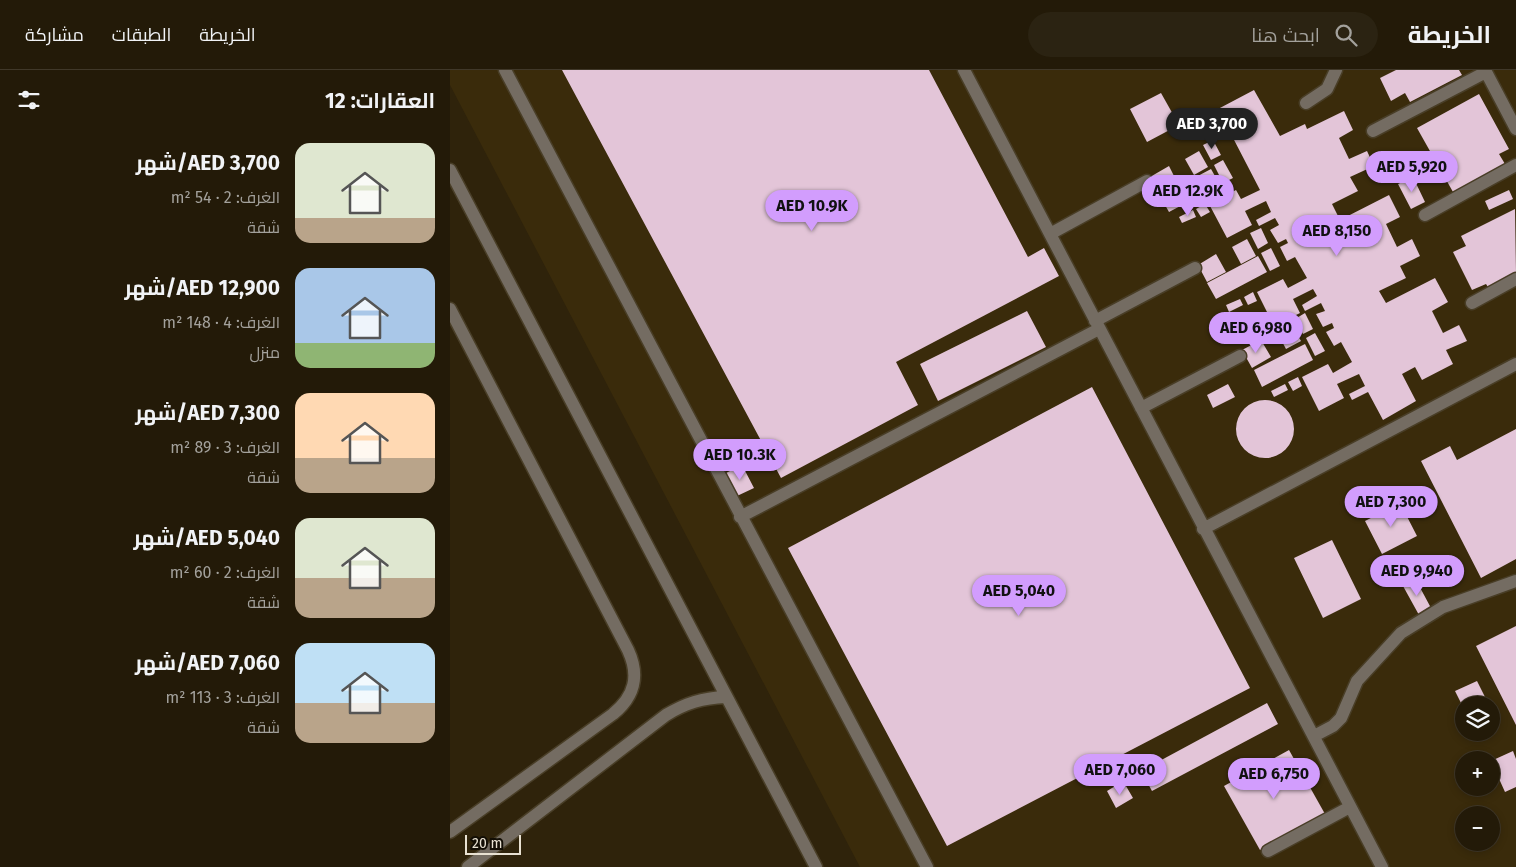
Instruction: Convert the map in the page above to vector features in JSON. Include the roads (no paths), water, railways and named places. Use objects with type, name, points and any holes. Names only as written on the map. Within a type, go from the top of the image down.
[{"type":"street","points":[[504,70],[927,867]]},
{"type":"street","points":[[964,70],[1382,867]]},
{"type":"street","points":[[1306,103],[1327,89],[1336,70]]},
{"type":"street","points":[[1373,131],[1485,71],[1516,130]]},
{"type":"street","points":[[1426,215],[1516,165]]},
{"type":"street","points":[[450,170],[816,867]]},
{"type":"street","points":[[1050,234],[1147,181]]},
{"type":"street","points":[[740,517],[1097,325],[1195,268]]},
{"type":"street","points":[[1472,303],[1516,279]]},
{"type":"street","points":[[450,309],[628,650],[634,664],[635,678],[632,692],[624,705],[450,832]]},
{"type":"street","points":[[1141,408],[1240,356]]},
{"type":"street","points":[[1203,528],[1516,364]]},
{"type":"street","points":[[1314,736],[1333,726],[1341,718],[1357,681],[1390,643],[1407,628],[1443,607],[1516,581]]},
{"type":"street","points":[[468,867],[666,715],[690,702],[704,698],[726,697]]},
{"type":"street","points":[[1268,851],[1350,807]]}]
